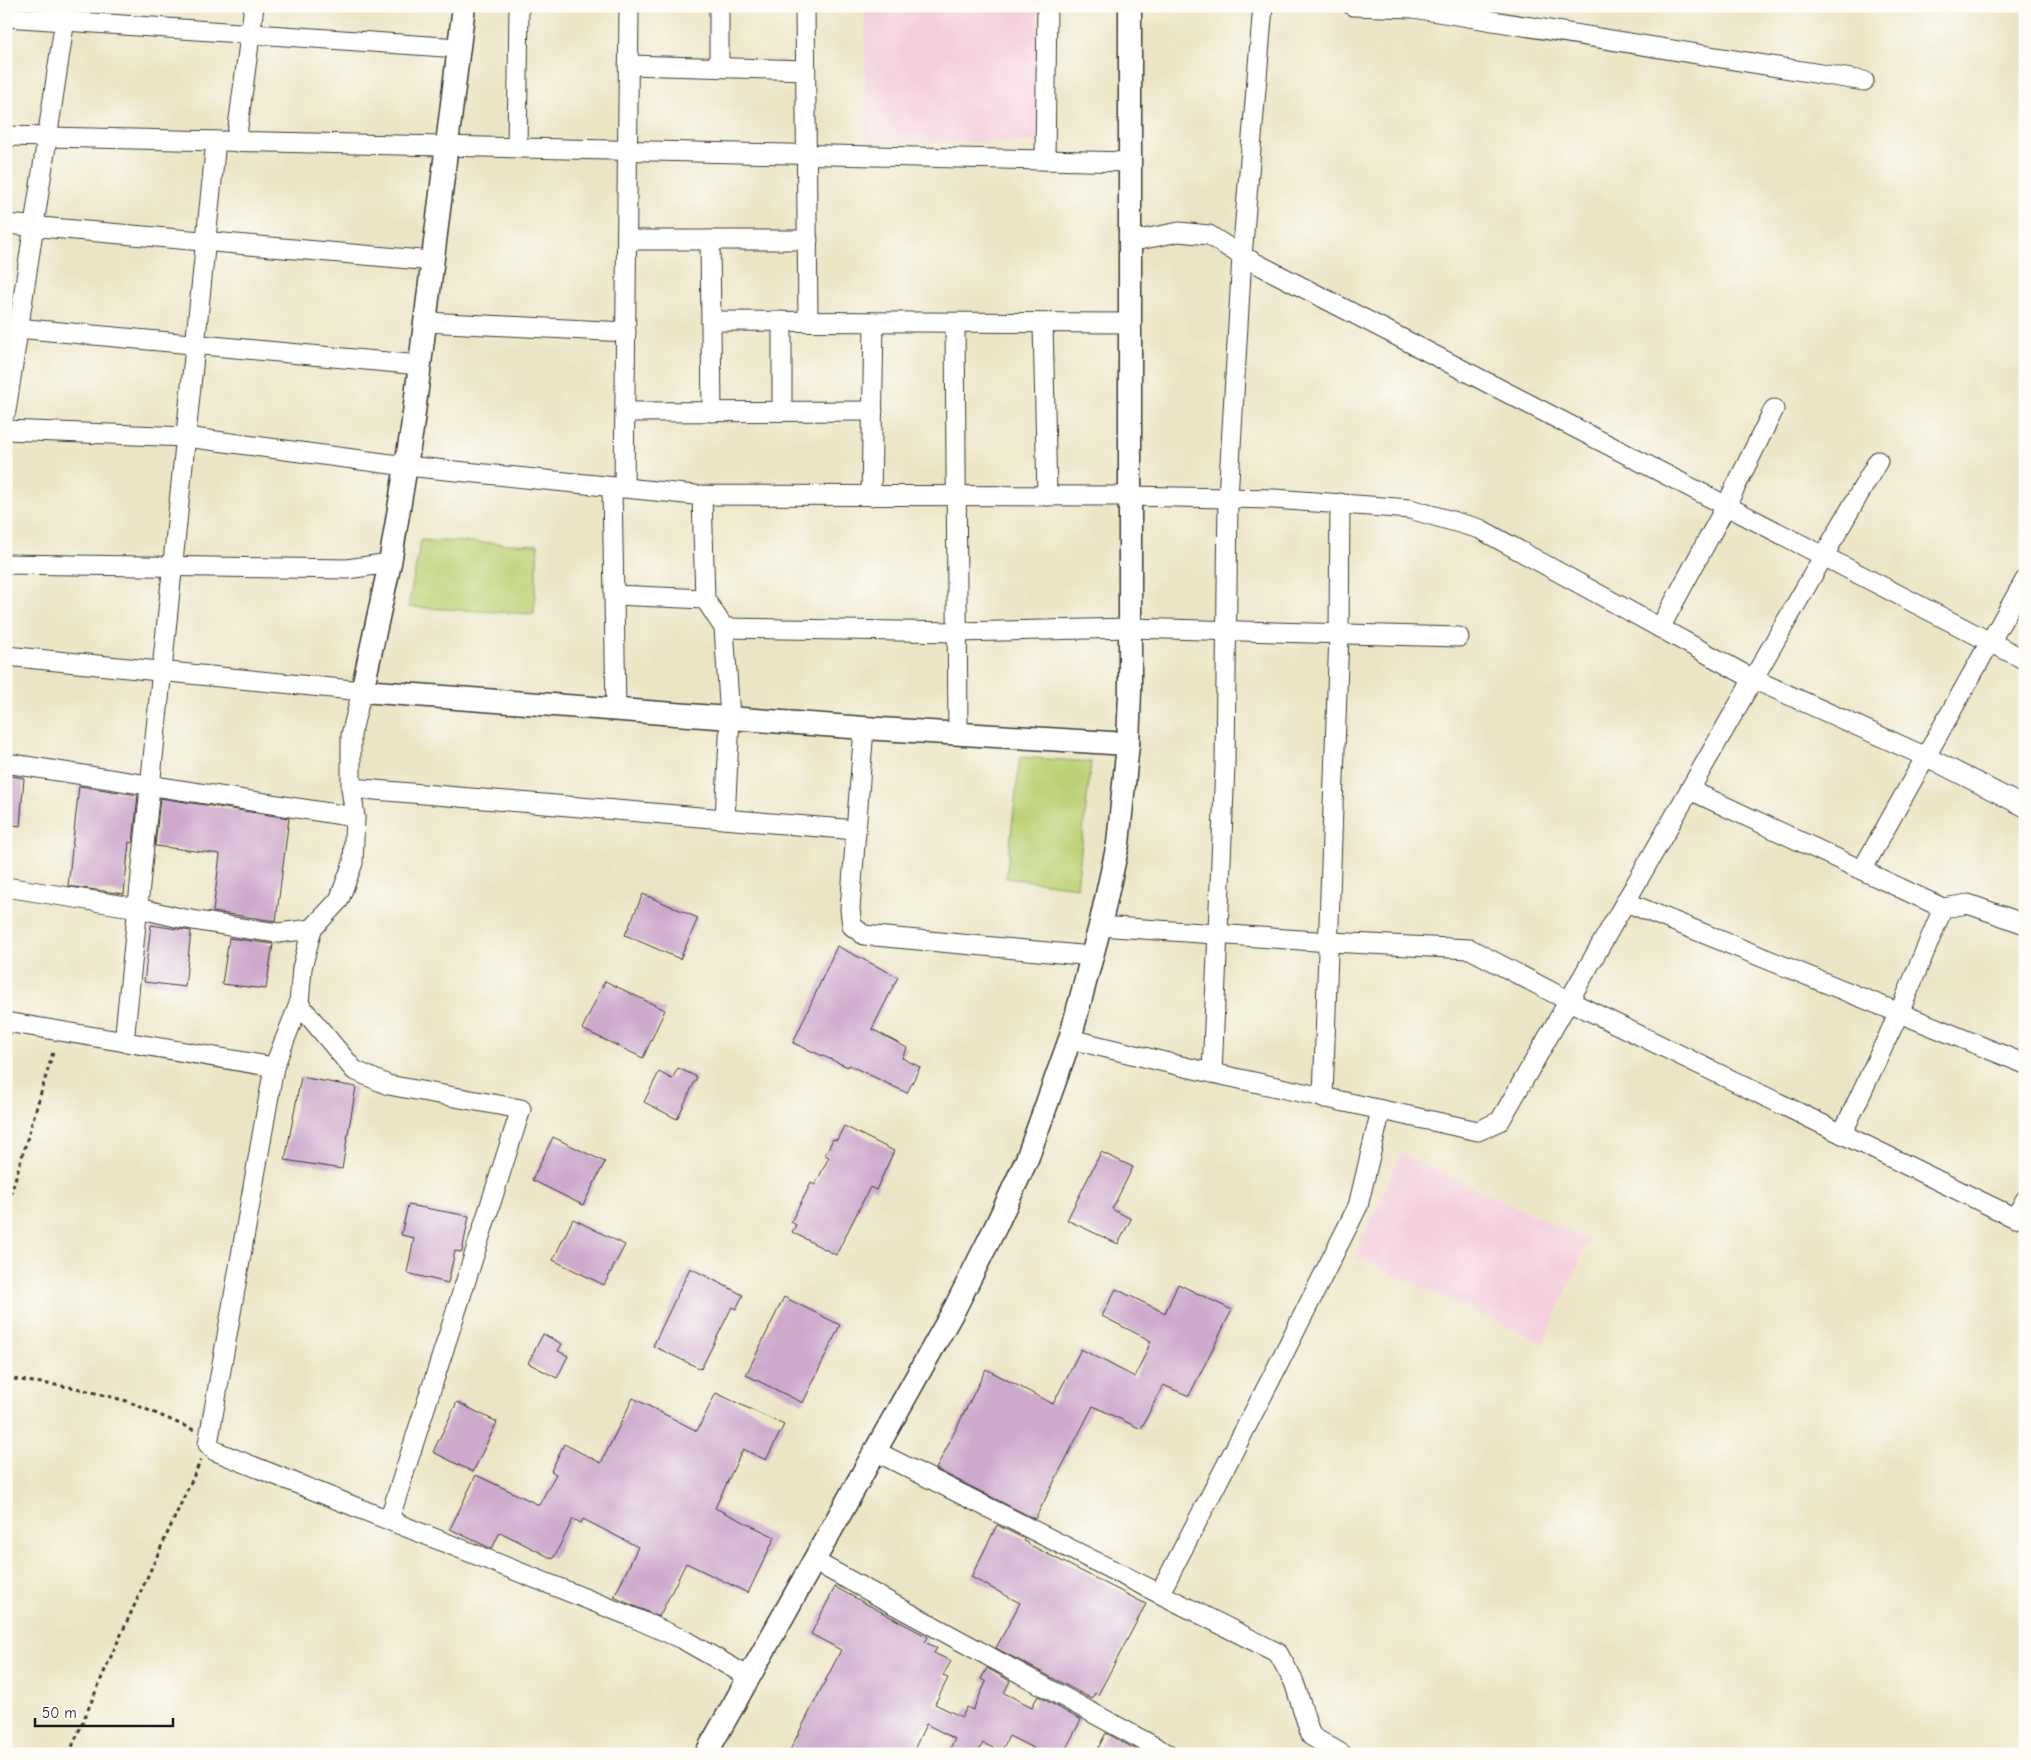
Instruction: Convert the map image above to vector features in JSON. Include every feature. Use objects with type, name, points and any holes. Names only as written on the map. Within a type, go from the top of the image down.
[{"type":"street","points":[[236,142],[254,6]]},
{"type":"street","points":[[464,6],[426,322],[406,466],[390,562],[351,735],[351,788],[355,817],[353,863],[339,900],[312,929],[302,968],[299,1004],[274,1067],[208,1444],[216,1451],[632,1617],[684,1640],[749,1677]]},
{"type":"street","points":[[517,148],[519,6]]},
{"type":"street","points":[[616,709],[614,595],[618,488],[625,412],[629,6]]},
{"type":"street","points":[[719,6],[719,67]]},
{"type":"street","points":[[805,6],[808,322]]},
{"type":"street","points":[[1045,160],[1047,6]]},
{"type":"street","points":[[706,1754],[955,1308],[996,1226],[1026,1159],[1070,1039],[1100,926],[1118,844],[1128,744],[1130,628],[1130,6]]},
{"type":"street","points":[[1212,1073],[1224,766],[1228,498],[1242,256],[1263,6]]},
{"type":"street","points":[[1353,6],[1413,8],[1864,81]]},
{"type":"street","points":[[6,411],[12,327],[34,226],[66,14]]},
{"type":"street","points":[[6,17],[66,14],[249,34],[459,48]]},
{"type":"street","points":[[628,64],[806,70]]},
{"type":"street","points":[[6,136],[1130,162]]},
{"type":"street","points":[[124,1042],[216,141]]},
{"type":"street","points":[[6,224],[433,261]]},
{"type":"street","points":[[1129,242],[1180,232],[1209,236],[1242,256],[2025,660]]},
{"type":"street","points":[[627,240],[808,240]]},
{"type":"street","points":[[710,240],[712,412]]},
{"type":"street","points":[[711,321],[1129,323]]},
{"type":"street","points":[[782,321],[782,411]]},
{"type":"street","points":[[426,322],[626,332]]},
{"type":"street","points":[[871,496],[874,322]]},
{"type":"street","points":[[955,323],[958,734]]},
{"type":"street","points":[[1043,324],[1047,496]]},
{"type":"street","points":[[12,327],[420,365]]},
{"type":"street","points":[[1660,628],[1726,506],[1774,409]]},
{"type":"street","points":[[625,412],[873,411]]},
{"type":"street","points":[[6,430],[186,437],[406,466],[702,495],[1129,496],[1340,503],[1410,509],[1480,529],[1753,679],[1927,757],[2025,807]]},
{"type":"street","points":[[1070,1039],[1212,1073],[1478,1131],[1500,1121],[1878,461]]},
{"type":"street","points":[[702,495],[705,599],[724,628],[730,718],[725,819]]},
{"type":"street","points":[[1323,1098],[1330,942],[1339,633],[1340,503]]},
{"type":"street","points":[[6,564],[347,569],[390,562]]},
{"type":"street","points":[[1862,870],[2025,580]]},
{"type":"street","points":[[614,595],[705,599]]},
{"type":"street","points":[[724,628],[958,632],[1130,628],[1459,637]]},
{"type":"street","points":[[6,656],[362,691],[864,728],[1128,744]]},
{"type":"street","points":[[864,728],[850,909],[852,926],[864,935],[1092,956]]},
{"type":"street","points":[[6,763],[355,817]]},
{"type":"street","points":[[351,788],[856,830]]},
{"type":"street","points":[[1690,790],[1943,908],[1968,904],[2025,924]]},
{"type":"street","points":[[6,887],[138,908],[180,918],[241,928],[278,933],[312,929]]},
{"type":"street","points":[[1626,902],[2025,1064]]},
{"type":"street","points":[[1842,1134],[1900,1013],[1943,908]]},
{"type":"street","points":[[1100,926],[1330,942],[1470,949],[1569,1001],[2016,1218],[2025,1200]]},
{"type":"street","points":[[299,1004],[354,1070],[388,1085],[521,1109],[389,1520]]},
{"type":"street","points":[[6,1022],[274,1067]]},
{"type":"street","points":[[1160,1594],[1358,1206],[1381,1110]]},
{"type":"street","points":[[875,1452],[1278,1653],[1294,1682],[1311,1736],[1342,1754]]},
{"type":"street","points":[[814,1561],[1168,1754]]},
{"type":"path","points":[[6,1210],[60,1031]]},
{"type":"path","points":[[6,1378],[76,1388],[127,1401],[197,1431],[208,1444],[108,1663],[69,1754]]},
{"type":"shaded area","points":[[865,6],[1037,6],[1038,142],[865,142]]},
{"type":"shaded area","points":[[1401,1154],[1589,1241],[1543,1343],[1354,1256]]},
{"type":"green space","points":[[421,540],[538,545],[534,614],[408,607]]},
{"type":"green space","points":[[1020,757],[1091,762],[1077,887],[1006,878]]},
{"type":"building","points":[[6,775],[24,778],[20,826],[6,824]]},
{"type":"building","points":[[79,786],[138,795],[133,843],[129,842],[124,894],[68,886]]},
{"type":"building","points":[[160,798],[289,818],[276,921],[213,912],[220,854],[155,846]]},
{"type":"building","points":[[643,894],[698,918],[680,959],[625,935]]},
{"type":"building","points":[[151,925],[191,931],[185,987],[144,982]]},
{"type":"building","points":[[229,938],[273,944],[266,989],[222,984]]},
{"type":"building","points":[[837,946],[898,977],[872,1029],[907,1048],[902,1058],[920,1067],[907,1093],[849,1065],[848,1067],[793,1043]]},
{"type":"building","points":[[605,981],[665,1010],[643,1058],[582,1029]]},
{"type":"building","points":[[678,1068],[697,1077],[677,1119],[644,1102],[659,1072],[672,1079]]},
{"type":"building","points":[[301,1077],[356,1087],[342,1169],[285,1160]]},
{"type":"building","points":[[844,1126],[894,1151],[876,1190],[870,1187],[836,1255],[792,1232],[796,1225],[791,1222],[811,1183],[815,1185],[829,1157],[825,1155],[833,1139],[837,1140]]},
{"type":"building","points":[[553,1137],[605,1162],[583,1205],[532,1180]]},
{"type":"building","points":[[1101,1152],[1133,1167],[1112,1209],[1131,1219],[1118,1244],[1067,1220]]},
{"type":"building","points":[[408,1205],[469,1216],[462,1252],[455,1251],[448,1283],[407,1273],[414,1238],[401,1235]]},
{"type":"building","points":[[573,1219],[625,1245],[604,1285],[553,1260]]},
{"type":"building","points":[[690,1268],[743,1295],[736,1309],[732,1307],[701,1369],[653,1346]]},
{"type":"building","points":[[1178,1284],[1232,1310],[1189,1396],[1163,1385],[1141,1429],[1093,1406],[1035,1519],[936,1469],[986,1369],[1053,1404],[1081,1349],[1135,1377],[1151,1341],[1102,1316],[1116,1289],[1165,1313]]},
{"type":"building","points":[[784,1297],[840,1325],[803,1403],[746,1375]]},
{"type":"building","points":[[543,1334],[562,1344],[558,1351],[568,1356],[557,1378],[528,1363]]},
{"type":"building","points":[[716,1393],[784,1425],[766,1460],[743,1449],[715,1508],[775,1537],[748,1593],[686,1563],[659,1617],[614,1597],[638,1547],[583,1519],[581,1523],[573,1519],[553,1559],[500,1532],[492,1549],[450,1529],[476,1475],[539,1505],[556,1474],[551,1471],[564,1444],[601,1463],[633,1398],[697,1431]]},
{"type":"building","points":[[457,1402],[497,1422],[473,1472],[433,1452]]},
{"type":"building","points":[[997,1525],[1025,1539],[1024,1541],[1028,1544],[1146,1604],[1098,1695],[1095,1693],[1092,1699],[996,1648],[1020,1603],[971,1577]]},
{"type":"building","points":[[835,1587],[928,1637],[925,1642],[937,1648],[934,1653],[951,1661],[943,1676],[948,1678],[935,1704],[962,1717],[967,1707],[973,1710],[986,1682],[981,1679],[987,1668],[1010,1681],[1004,1693],[1032,1707],[1038,1696],[1081,1720],[1063,1754],[1033,1754],[1035,1749],[1009,1736],[1001,1752],[983,1743],[977,1754],[947,1754],[955,1739],[926,1724],[912,1754],[788,1754],[841,1650],[811,1634]]},
{"type":"building","points":[[1106,1733],[1144,1754],[1095,1754]]}]
